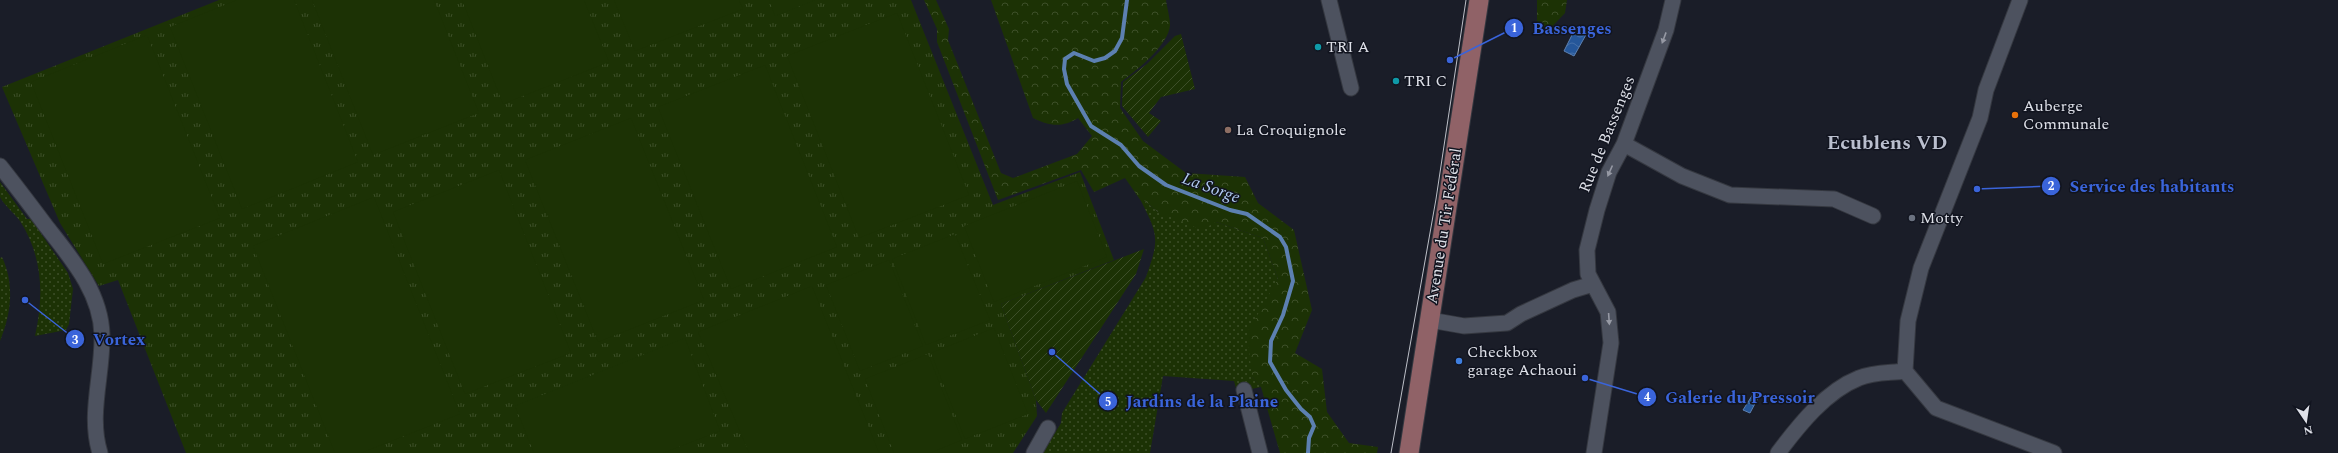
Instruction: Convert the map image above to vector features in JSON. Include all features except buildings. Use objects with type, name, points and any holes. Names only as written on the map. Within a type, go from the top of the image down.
[{"type":"main road","name":"Avenue du Tir Fédéral","points":[[1409,453],[1479,0]]},
{"type":"street","points":[[1329,0],[1351,88]]},
{"type":"street","name":"Rue de Bassenges","points":[[1594,453],[1611,343],[1608,312],[1588,274],[1589,244],[1609,172],[1624,144],[1666,30],[1673,0]]},
{"type":"street","points":[[2020,0],[1986,90],[1980,118],[1921,268],[1908,321],[1905,371],[1936,408],[2054,453]]},
{"type":"street","points":[[1624,144],[1682,176],[1730,195],[1834,199],[1873,216]]},
{"type":"street","points":[[0,166],[77,265],[97,307],[101,325],[102,351],[94,431],[100,453]]},
{"type":"street","points":[[1430,320],[1464,326],[1507,323],[1521,314],[1573,290],[1593,284]]},
{"type":"street","points":[[1778,453],[1798,426],[1834,394],[1859,378],[1905,371]]},
{"type":"street","points":[[1244,390],[1260,453]]},
{"type":"street","points":[[1034,453],[1048,428]]},
{"type":"green space","points":[[219,0],[911,0],[993,205],[1080,172],[1114,260],[1001,304],[1036,400],[1037,416],[1013,453],[186,453],[118,280],[99,286],[60,223],[2,87]]},
{"type":"green space","points":[[237,0],[294,0],[358,162],[242,209],[170,27]]},
{"type":"green space","points":[[312,0],[434,0],[479,113],[373,155]]},
{"type":"green space","points":[[462,0],[584,0],[609,62],[503,104]]},
{"type":"green space","points":[[614,0],[739,0],[743,9],[635,51]]},
{"type":"green space","points":[[769,0],[815,0],[775,16]]},
{"type":"green space","points":[[924,0],[936,0],[949,29],[948,40],[1001,173],[1013,178],[1077,154],[1092,136],[1078,118],[1061,125],[1056,125],[1045,123],[1033,118],[991,0],[1166,0],[1170,22],[1168,33],[1164,41],[1151,57],[1121,82],[1120,108],[1143,141],[1186,173],[1245,177],[1258,203],[1294,230],[1312,310],[1295,353],[1322,369],[1327,412],[1349,443],[1378,447],[1377,453],[1280,453],[1261,387],[1252,377],[1247,333],[1278,279],[1263,238],[1216,222],[1202,230],[1158,212],[1145,201],[1141,201],[1125,178],[1094,192],[1081,170],[998,200],[937,42],[937,29]]},
{"type":"green space","points":[[1537,0],[1567,0],[1565,13],[1546,33],[1537,31]]},
{"type":"green space","points":[[897,13],[969,195],[859,238],[787,56]]},
{"type":"green space","points":[[1181,34],[1195,89],[1161,97],[1149,113],[1161,121],[1148,137],[1122,106],[1123,82],[1147,64],[1175,36]]},
{"type":"green space","points":[[147,35],[220,218],[103,264],[31,82]]},
{"type":"green space","points":[[765,65],[837,247],[731,289],[658,107]]},
{"type":"green space","points":[[631,118],[704,300],[598,342],[525,160]]},
{"type":"green space","points":[[499,170],[571,353],[465,394],[393,212]]},
{"type":"green space","points":[[1077,181],[1107,257],[994,302],[964,226]]},
{"type":"green space","points":[[0,182],[27,219],[31,219],[68,273],[73,289],[69,324],[66,330],[35,336],[40,306],[40,277],[37,263],[28,235],[20,221],[0,197]]},
{"type":"green space","points":[[374,197],[460,414],[361,453],[335,453],[253,246]]},
{"type":"green space","points":[[1141,201],[1145,201],[1158,212],[1216,222],[1263,238],[1278,279],[1252,377],[1261,387],[1237,392],[1234,381],[1163,376],[1150,453],[1043,453],[1061,423],[1062,413],[1146,277],[1155,246],[1155,238],[1151,222]]},
{"type":"green space","points":[[955,234],[990,320],[926,345],[892,259]]},
{"type":"green space","points":[[1144,249],[1136,274],[1046,413],[1036,400],[1001,304]]},
{"type":"green space","points":[[2,257],[9,278],[10,299],[7,320],[0,341],[0,258]]},
{"type":"green space","points":[[889,260],[923,346],[860,371],[826,285]]},
{"type":"green space","points":[[812,286],[879,453],[749,453],[698,332]]},
{"type":"green space","points":[[994,328],[1028,414],[965,439],[931,353]]},
{"type":"green space","points":[[685,338],[720,431],[663,453],[534,453],[515,406]]},
{"type":"green space","points":[[928,354],[962,440],[930,453],[894,453],[865,379]]},
{"type":"water","points":[[1576,27],[1587,33],[1574,56],[1564,51]]},
{"type":"water","points":[[1755,391],[1759,393],[1759,396],[1750,413],[1743,410]]},
{"type":"waterway","name":"La Sorge","points":[[1127,0],[1122,38],[1115,51],[1105,58],[1094,61],[1074,53],[1065,59],[1064,69],[1067,84],[1091,126],[1121,145],[1139,166],[1166,185],[1230,210],[1247,214],[1280,237],[1286,247],[1293,281],[1283,315],[1271,341],[1270,362],[1286,390],[1301,409],[1310,417],[1314,426],[1309,438],[1308,453]]},
{"type":"tram line","points":[[1391,453],[1436,199],[1466,0]]},
{"type":"place","name":"TRI A","points":[[1318,47]]},
{"type":"place","name":"Bassenges","points":[[1450,60]]},
{"type":"place","name":"TRI C","points":[[1396,81]]},
{"type":"place","name":"Auberge Communale","points":[[2015,115]]},
{"type":"place","name":"La Croquignole","points":[[1228,130]]},
{"type":"place","name":"Service des habitants","points":[[1977,189]]},
{"type":"place","name":"Motty","points":[[1912,218]]},
{"type":"place","name":"Vortex","points":[[25,300]]},
{"type":"place","name":"Jardins de la Plaine","points":[[1052,352]]},
{"type":"place","name":"Checkbox garage Achaoui","points":[[1459,361]]},
{"type":"place","name":"Galerie du Pressoir","points":[[1585,378]]},
{"type":"district","name":"Ecublens VD","points":[[1887,143]]}]
